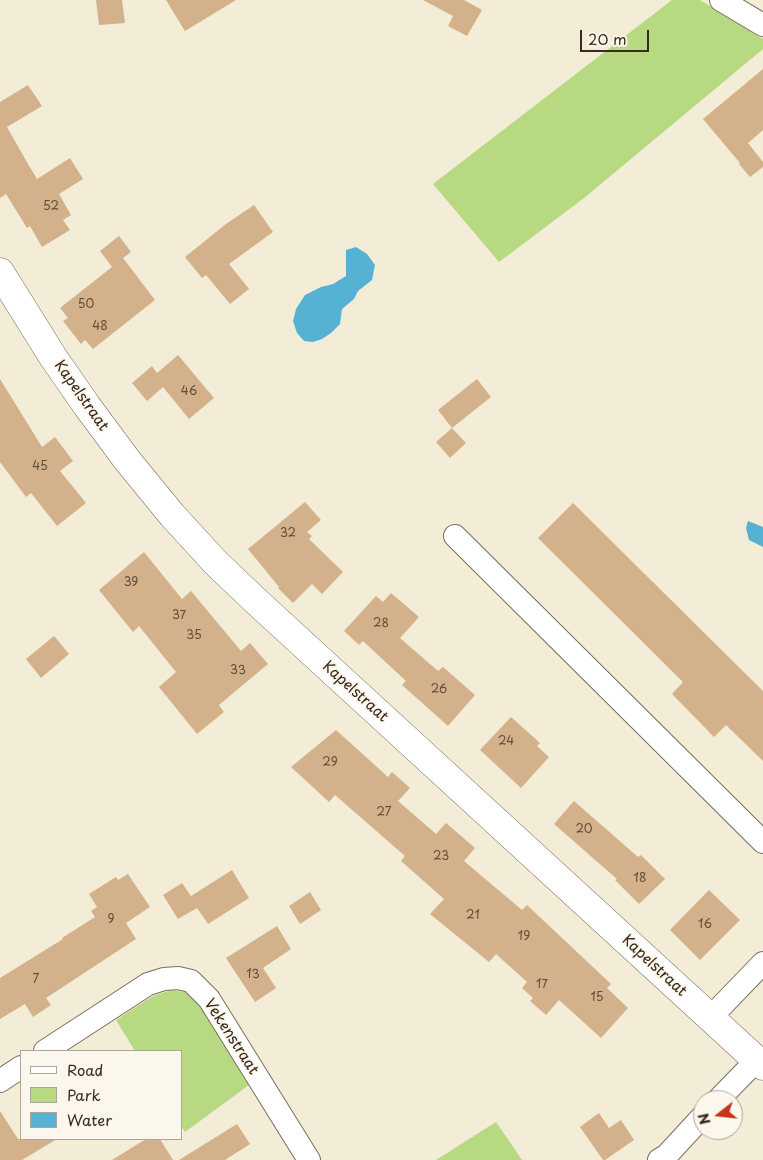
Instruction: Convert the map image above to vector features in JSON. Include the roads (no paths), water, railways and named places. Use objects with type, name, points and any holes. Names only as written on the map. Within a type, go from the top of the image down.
[{"type":"main road","name":"Kapelstraat","points":[[0,272],[53,357],[92,414],[172,515],[216,563],[760,1063]]},
{"type":"street","points":[[721,0],[763,25]]},
{"type":"street","points":[[455,536],[763,842]]},
{"type":"street","points":[[710,1018],[763,962]]},
{"type":"street","name":"Vekenstraat","points":[[48,1050],[148,984],[164,979],[178,978],[191,981],[209,999],[309,1160]]},
{"type":"street","points":[[729,1090],[760,1063]]},
{"type":"street","points":[[0,1081],[20,1068]]},
{"type":"street","points":[[659,1160],[667,1155],[693,1127]]},
{"type":"water","points":[[356,247],[367,254],[375,265],[372,280],[358,291],[354,299],[342,309],[340,324],[331,333],[313,342],[304,341],[297,333],[293,321],[296,309],[305,295],[321,287],[333,284],[346,276],[346,250]]},
{"type":"water","points":[[748,521],[763,527],[763,547],[749,540],[746,528]]}]
